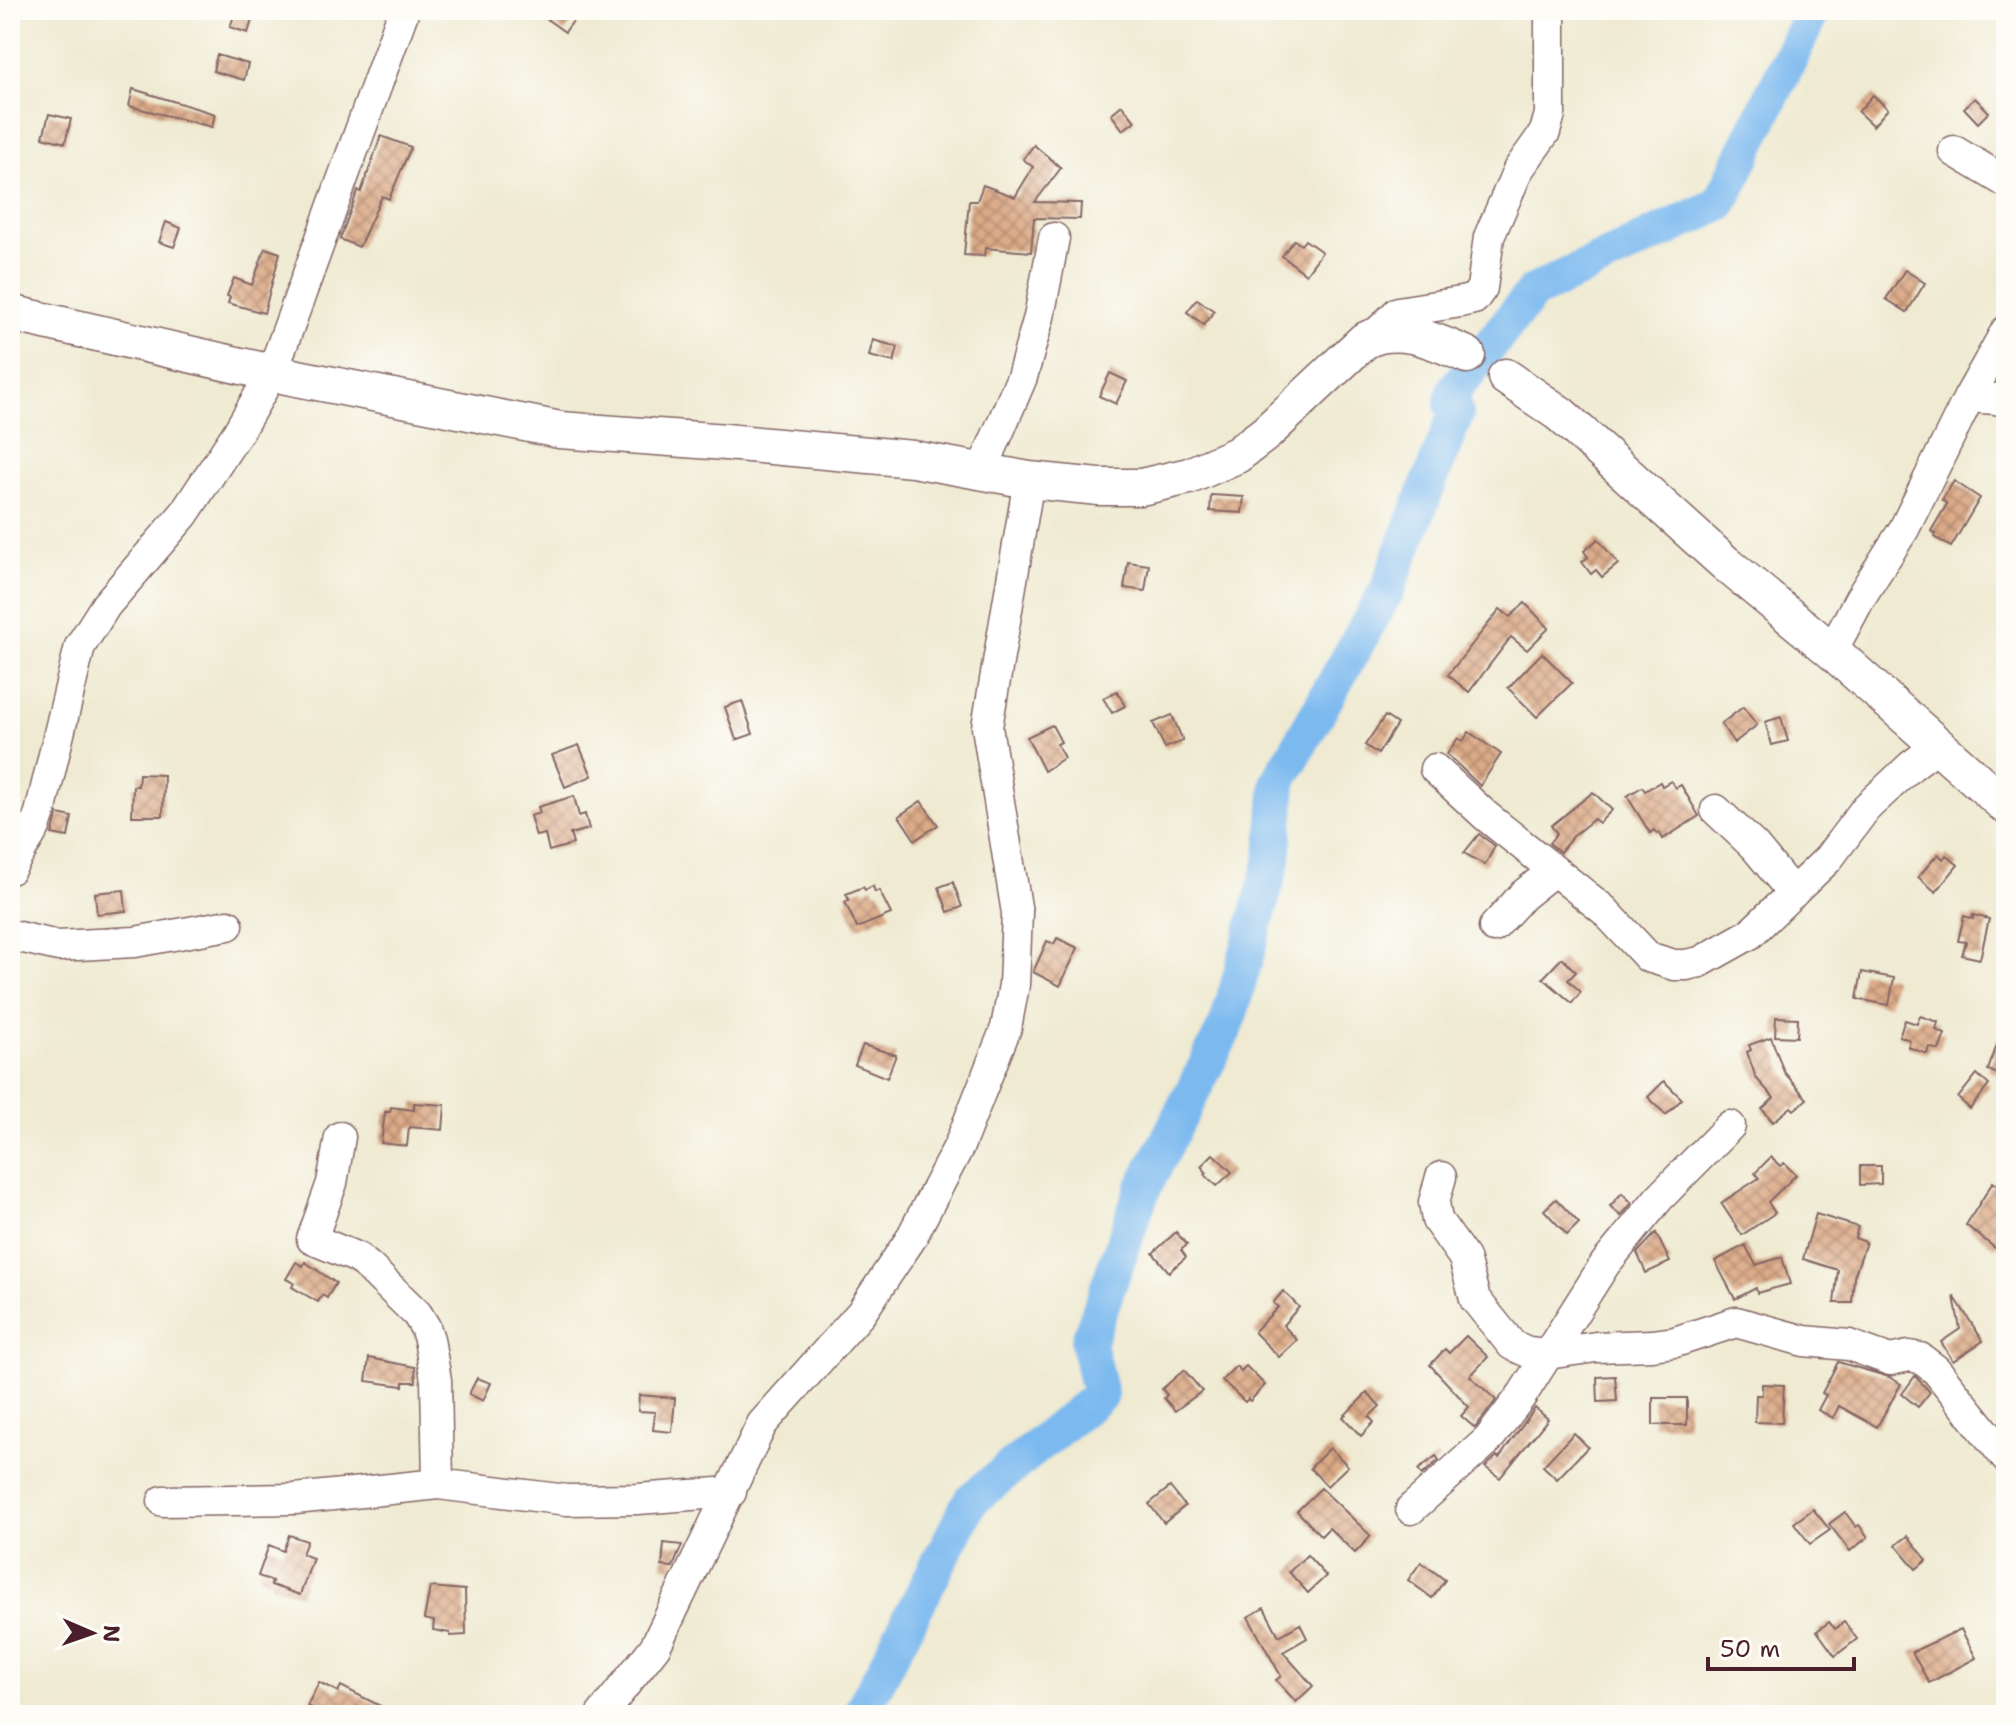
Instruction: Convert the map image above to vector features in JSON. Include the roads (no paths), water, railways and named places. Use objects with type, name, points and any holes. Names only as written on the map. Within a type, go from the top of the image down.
[{"type":"main road","points":[[10,313],[272,373],[560,430],[913,459],[981,473],[1099,487],[1141,487],[1201,471],[1237,455],[1266,433],[1364,341],[1374,336],[1389,332],[1412,335],[1467,355]]},
{"type":"main road","points":[[1506,377],[1560,414],[1725,563],[1832,651],[2006,806]]},
{"type":"street","points":[[10,869],[40,813],[80,646],[106,605],[184,514],[272,373],[404,10]]},
{"type":"street","points":[[1374,336],[1398,312],[1474,299],[1482,288],[1489,237],[1518,170],[1545,132],[1550,114],[1550,10]]},
{"type":"street","points":[[1954,151],[2006,182]]},
{"type":"street","points":[[981,473],[1022,377],[1039,317],[1054,238]]},
{"type":"street","points":[[1832,651],[1860,598],[1904,529],[1969,397],[2006,331]]},
{"type":"street","points":[[1467,355],[1506,377]]},
{"type":"street","points":[[1969,397],[2006,402]]},
{"type":"street","points":[[601,1715],[655,1647],[762,1424],[861,1313],[910,1240],[959,1146],[1011,1010],[1017,913],[987,727],[1029,480]]},
{"type":"street","points":[[1435,769],[1553,871],[1604,910],[1648,957],[1674,965],[1700,962],[1750,934],[1828,859],[1866,808],[1939,745]]},
{"type":"street","points":[[1716,810],[1755,847],[1793,893]]},
{"type":"street","points":[[1494,927],[1523,895],[1553,871]]},
{"type":"street","points":[[10,935],[58,946],[135,942],[228,925]]},
{"type":"street","points":[[1411,1509],[1488,1440],[1522,1395],[1605,1264],[1659,1198],[1730,1126]]},
{"type":"street","points":[[340,1137],[332,1183],[312,1239],[358,1258],[417,1314],[425,1327],[436,1380],[438,1484]]},
{"type":"street","points":[[1441,1177],[1434,1202],[1437,1220],[1464,1258],[1475,1299],[1512,1345],[1528,1352],[1547,1354],[1675,1342],[1736,1322],[1804,1341],[1849,1345],[1890,1360],[1909,1356],[1920,1358],[1936,1370],[2006,1458]]},
{"type":"street","points":[[163,1501],[295,1499],[438,1484],[567,1500],[638,1499],[731,1492]]},
{"type":"waterway","points":[[860,1715],[971,1500],[1100,1395],[1088,1343],[1142,1191],[1227,1024],[1273,859],[1279,781],[1387,590],[1456,414],[1452,404],[1454,390],[1533,292],[1720,204],[1813,10]]}]
